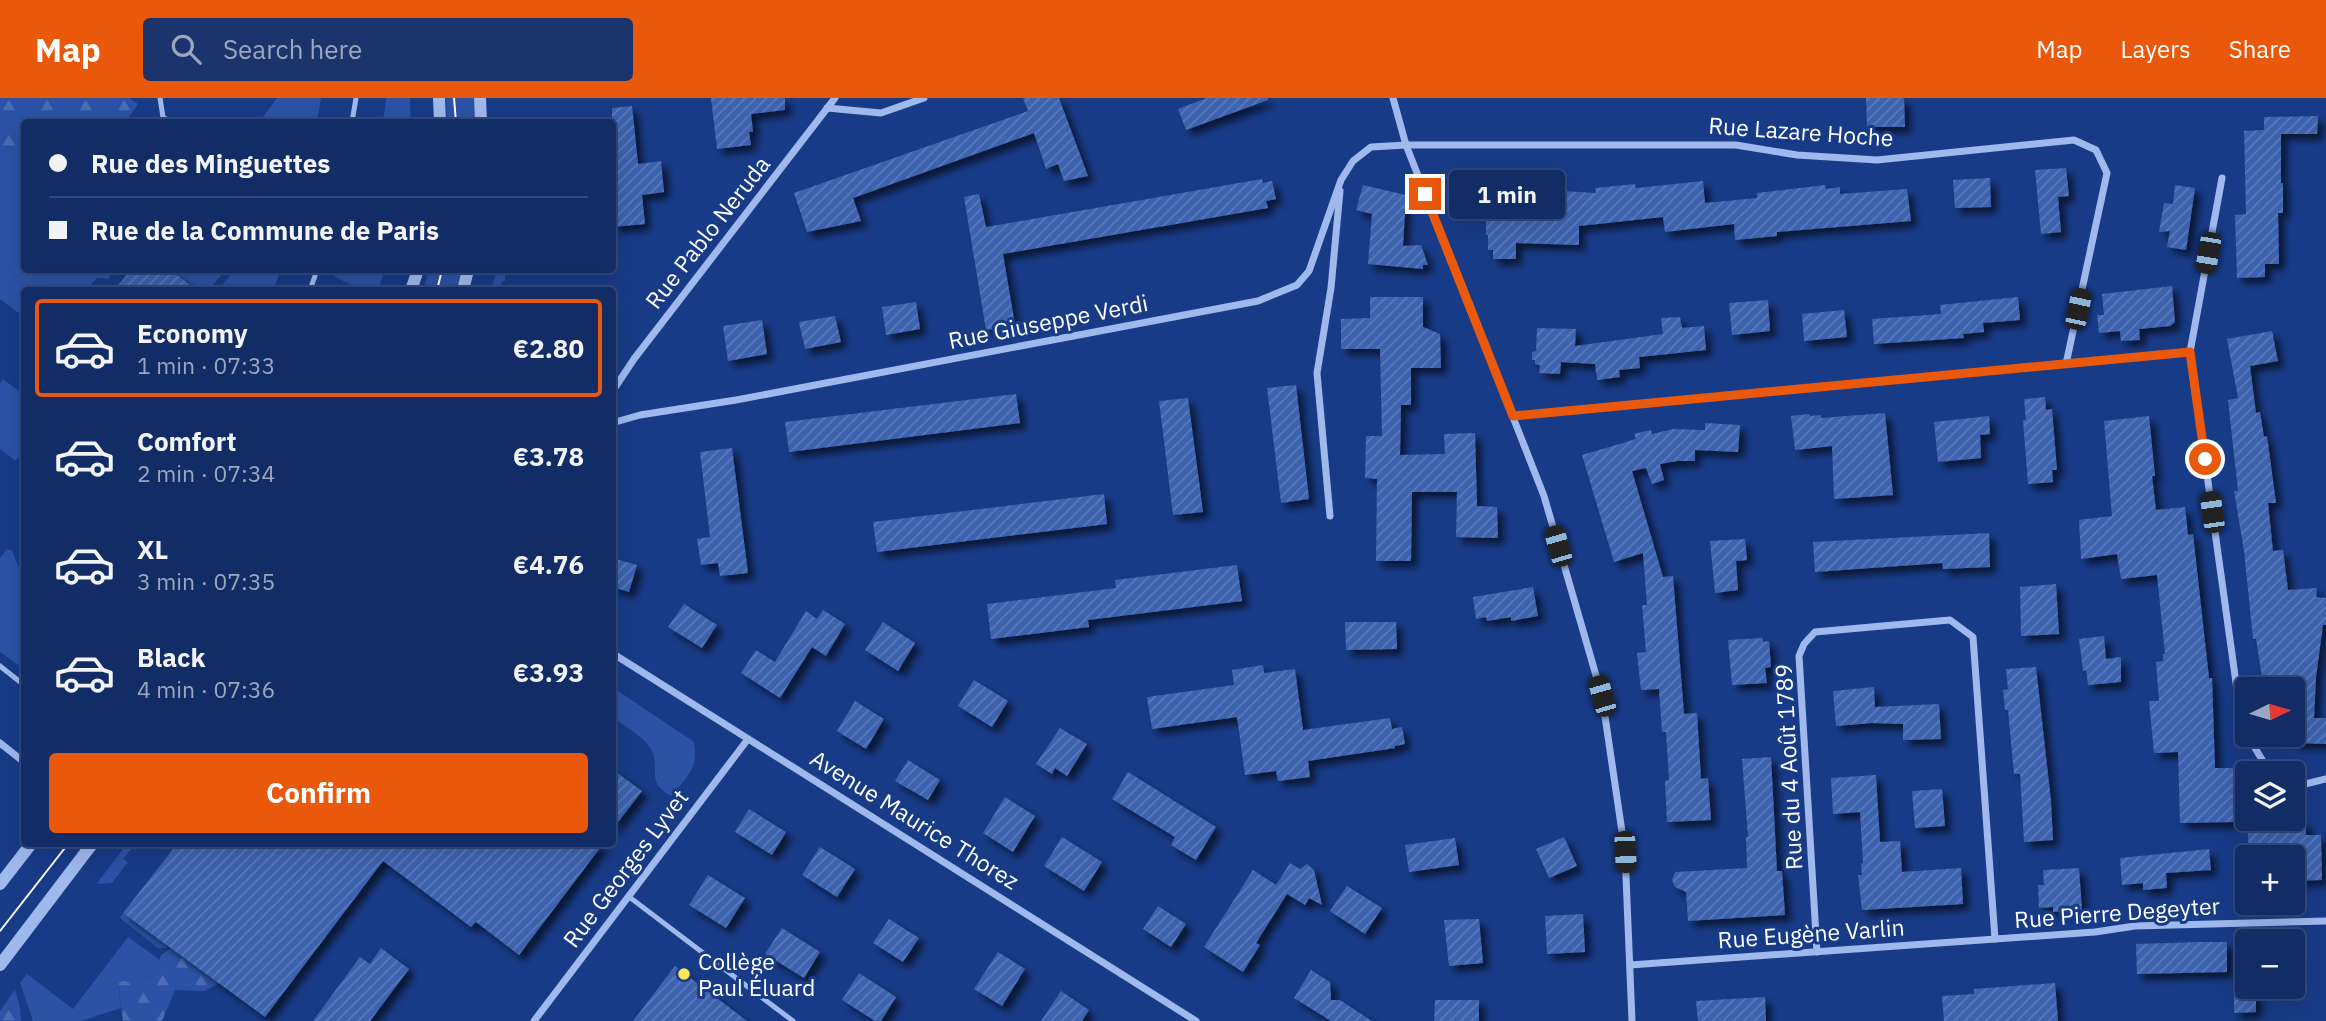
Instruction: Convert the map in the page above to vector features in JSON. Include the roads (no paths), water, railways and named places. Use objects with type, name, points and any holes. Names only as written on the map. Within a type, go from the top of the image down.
[{"type":"street","points":[[439,98],[440,119]]},
{"type":"street","points":[[480,98],[481,119]]},
{"type":"street","name":"Rue Pablo Neruda","points":[[616,386],[835,98]]},
{"type":"street","points":[[827,108],[881,113],[925,98]]},
{"type":"street","points":[[1392,98],[1406,145],[1544,496],[1602,696],[1625,852],[1632,1021]]},
{"type":"street","name":"Rue Lazare Hoche","points":[[1406,145],[1737,145],[1797,155],[1877,160],[2074,140],[2096,150],[2107,173],[2066,364]]},
{"type":"street","name":"Rue Giuseppe Verdi","points":[[616,422],[640,415],[736,400],[1258,301],[1297,285],[1309,271],[1341,180],[1353,161],[1371,147],[1406,145]]},
{"type":"street","points":[[2222,178],[2190,352],[2235,677]]},
{"type":"street","points":[[1331,516],[1317,373],[1331,288],[1341,180]]},
{"type":"street","points":[[1513,416],[2190,352]]},
{"type":"street","name":"Rue du 4 Août 1789","points":[[1817,951],[1800,656],[1804,644],[1815,632],[1950,620],[1973,637],[1995,939]]},
{"type":"street","name":"Avenue Maurice Thorez","points":[[616,656],[1196,1021]]},
{"type":"street","name":"Rue Georges Lyvet","points":[[534,1021],[748,739]]},
{"type":"street","points":[[0,743],[21,760]]},
{"type":"street","points":[[2305,784],[2326,779]]},
{"type":"street","points":[[0,884],[29,847]]},
{"type":"street","points":[[0,965],[90,847]]},
{"type":"street","name":"Rue Pierre Degeyter","points":[[1995,939],[2095,932],[2135,926],[2326,921]]},
{"type":"street","name":"Rue Eugène Varlin","points":[[1630,965],[1995,939]]},
{"type":"lane","points":[[160,98],[163,117],[166,119]]},
{"type":"lane","points":[[352,119],[356,98]]},
{"type":"lane","points":[[311,287],[315,276]]},
{"type":"lane","points":[[0,666],[21,683]]},
{"type":"lane","points":[[628,896],[793,1021]]},
{"type":"tram line","points":[[454,98],[456,119]]},
{"type":"tram line","points":[[438,287],[441,273]]},
{"type":"tram line","points":[[0,931],[66,847]]},
{"type":"place","name":"Collège Paul Éluard","points":[[684,974]]}]
